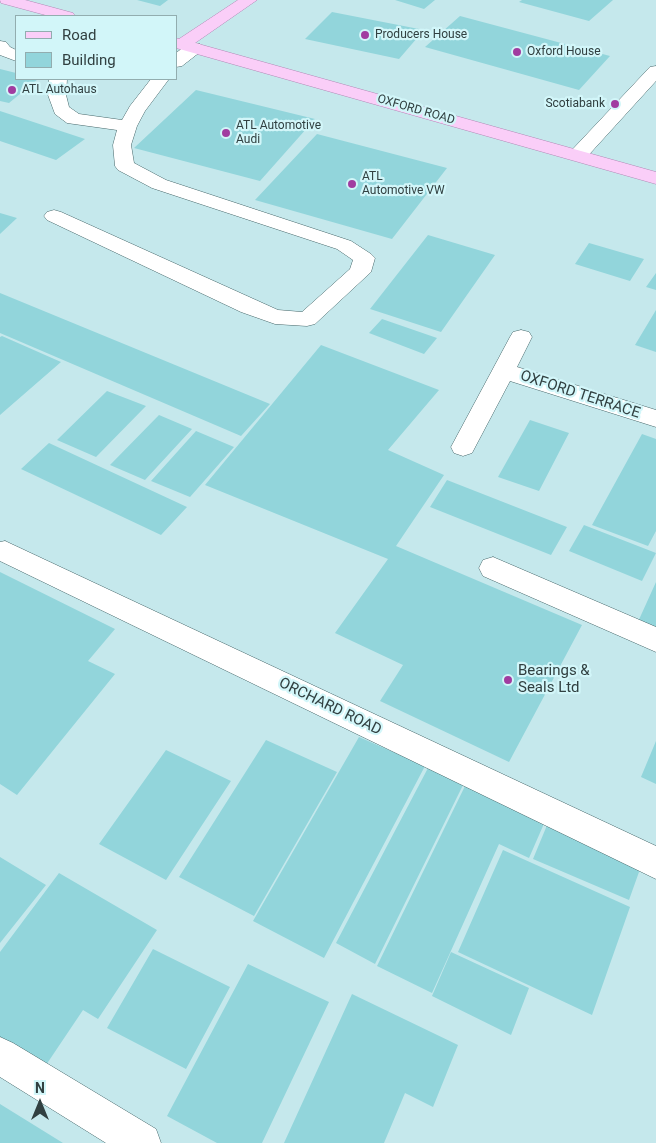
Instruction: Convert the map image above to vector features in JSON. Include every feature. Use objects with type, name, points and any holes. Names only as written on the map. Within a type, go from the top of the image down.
[{"type":"main road","points":[[7,0],[64,15]]},
{"type":"main road","points":[[184,45],[249,0]]},
{"type":"main road","name":"OXFORD ROAD","points":[[184,45],[656,178]]},
{"type":"street","points":[[178,58],[184,45]]},
{"type":"street","points":[[0,46],[4,51],[15,56]]},
{"type":"street","points":[[578,155],[656,71]]},
{"type":"street","points":[[58,80],[57,95],[61,110],[74,119],[128,126]]},
{"type":"street","points":[[54,216],[249,307],[275,317],[307,319],[360,272],[364,258],[344,245],[159,184],[125,166],[122,145],[128,126],[136,110],[159,80]]},
{"type":"street","points":[[463,447],[505,371],[521,337]]},
{"type":"street","name":"OXFORD TERRACE","points":[[505,371],[656,419]]},
{"type":"street","name":"ORCHARD ROAD","points":[[5,550],[656,863]]},
{"type":"street","points":[[493,568],[656,640]]},
{"type":"street","points":[[0,1056],[142,1143]]},
{"type":"building","points":[[137,0],[168,0],[160,6]]},
{"type":"building","points":[[395,0],[435,0],[424,9]]},
{"type":"building","points":[[522,0],[613,0],[589,21],[519,2]]},
{"type":"building","name":"Producers House","points":[[332,12],[424,30],[399,59],[305,39]]},
{"type":"building","name":"Oxford House","points":[[460,16],[610,56],[579,90],[425,47]]},
{"type":"building","name":"ATL Autohaus","points":[[0,69],[15,73],[15,80],[37,80],[9,103],[0,101]]},
{"type":"building","name":"ATL Automotive Audi","points":[[196,90],[315,119],[260,181],[134,148]]},
{"type":"building","points":[[0,111],[85,139],[56,160],[0,141]]},
{"type":"building","name":"ATL Automotive VW","points":[[317,134],[447,168],[392,239],[255,200]]},
{"type":"building","points":[[0,213],[17,218],[0,234]]},
{"type":"building","points":[[428,235],[495,255],[441,332],[370,309]]},
{"type":"building","points":[[589,243],[644,259],[630,281],[575,264]]},
{"type":"building","points":[[656,273],[656,290],[646,287]]},
{"type":"building","points":[[0,293],[270,404],[241,436],[0,333]]},
{"type":"building","points":[[656,310],[656,352],[635,345]]},
{"type":"building","points":[[382,319],[437,338],[424,354],[369,333]]},
{"type":"building","points":[[2,336],[61,362],[0,415],[0,337]]},
{"type":"building","points":[[321,345],[439,390],[388,450],[444,475],[396,546],[582,625],[509,762],[380,701],[403,665],[335,633],[388,559],[205,485]]},
{"type":"building","points":[[107,391],[146,406],[96,457],[57,440]]},
{"type":"building","points":[[159,415],[192,429],[145,480],[110,465]]},
{"type":"building","points":[[530,420],[569,433],[539,491],[498,477]]},
{"type":"building","points":[[196,431],[234,447],[190,497],[151,481]]},
{"type":"building","points":[[642,434],[656,439],[656,531],[648,546],[592,525]]},
{"type":"building","points":[[49,443],[187,507],[161,535],[21,469]]},
{"type":"building","points":[[447,480],[567,527],[551,555],[430,507]]},
{"type":"building","points":[[584,525],[656,553],[642,581],[569,551]]},
{"type":"building","points":[[0,572],[115,629],[88,661],[115,674],[17,795],[0,784]]},
{"type":"building","points":[[656,582],[656,631],[637,624]]},
{"type":"building","points":[[359,737],[425,766],[324,958],[253,921]]},
{"type":"building","points":[[266,740],[337,772],[254,916],[179,877]]},
{"type":"building","points":[[656,741],[656,784],[641,777]]},
{"type":"building","points":[[166,750],[231,781],[166,880],[99,844]]},
{"type":"building","points":[[428,768],[464,783],[375,964],[336,943]]},
{"type":"building","points":[[466,784],[546,819],[529,858],[499,844],[432,993],[377,966]]},
{"type":"building","points":[[550,818],[644,858],[629,900],[533,859]]},
{"type":"building","points":[[503,850],[630,907],[592,1015],[458,952]]},
{"type":"building","points":[[0,857],[46,885],[0,943]]},
{"type":"building","points":[[59,873],[157,930],[98,1019],[83,1010],[40,1074],[0,1048],[0,952]]},
{"type":"building","points":[[153,949],[230,987],[186,1069],[107,1028]]},
{"type":"building","points":[[451,952],[529,988],[511,1035],[432,996]]},
{"type":"building","points":[[248,964],[329,1002],[262,1143],[217,1143],[167,1116]]},
{"type":"building","points":[[352,994],[458,1045],[433,1107],[405,1093],[384,1143],[284,1143]]},
{"type":"building","points":[[0,1104],[63,1143],[0,1143]]},
{"type":"place","name":"Producers House","points":[[365,35]]},
{"type":"place","name":"Oxford House","points":[[517,52]]},
{"type":"place","name":"ATL Autohaus","points":[[12,90]]},
{"type":"place","name":"Scotiabank","points":[[615,104]]},
{"type":"place","name":"ATL Automotive Audi","points":[[226,133]]},
{"type":"place","name":"ATL Automotive VW","points":[[352,184]]},
{"type":"place","name":"Bearings & Seals Ltd","points":[[508,680]]}]
